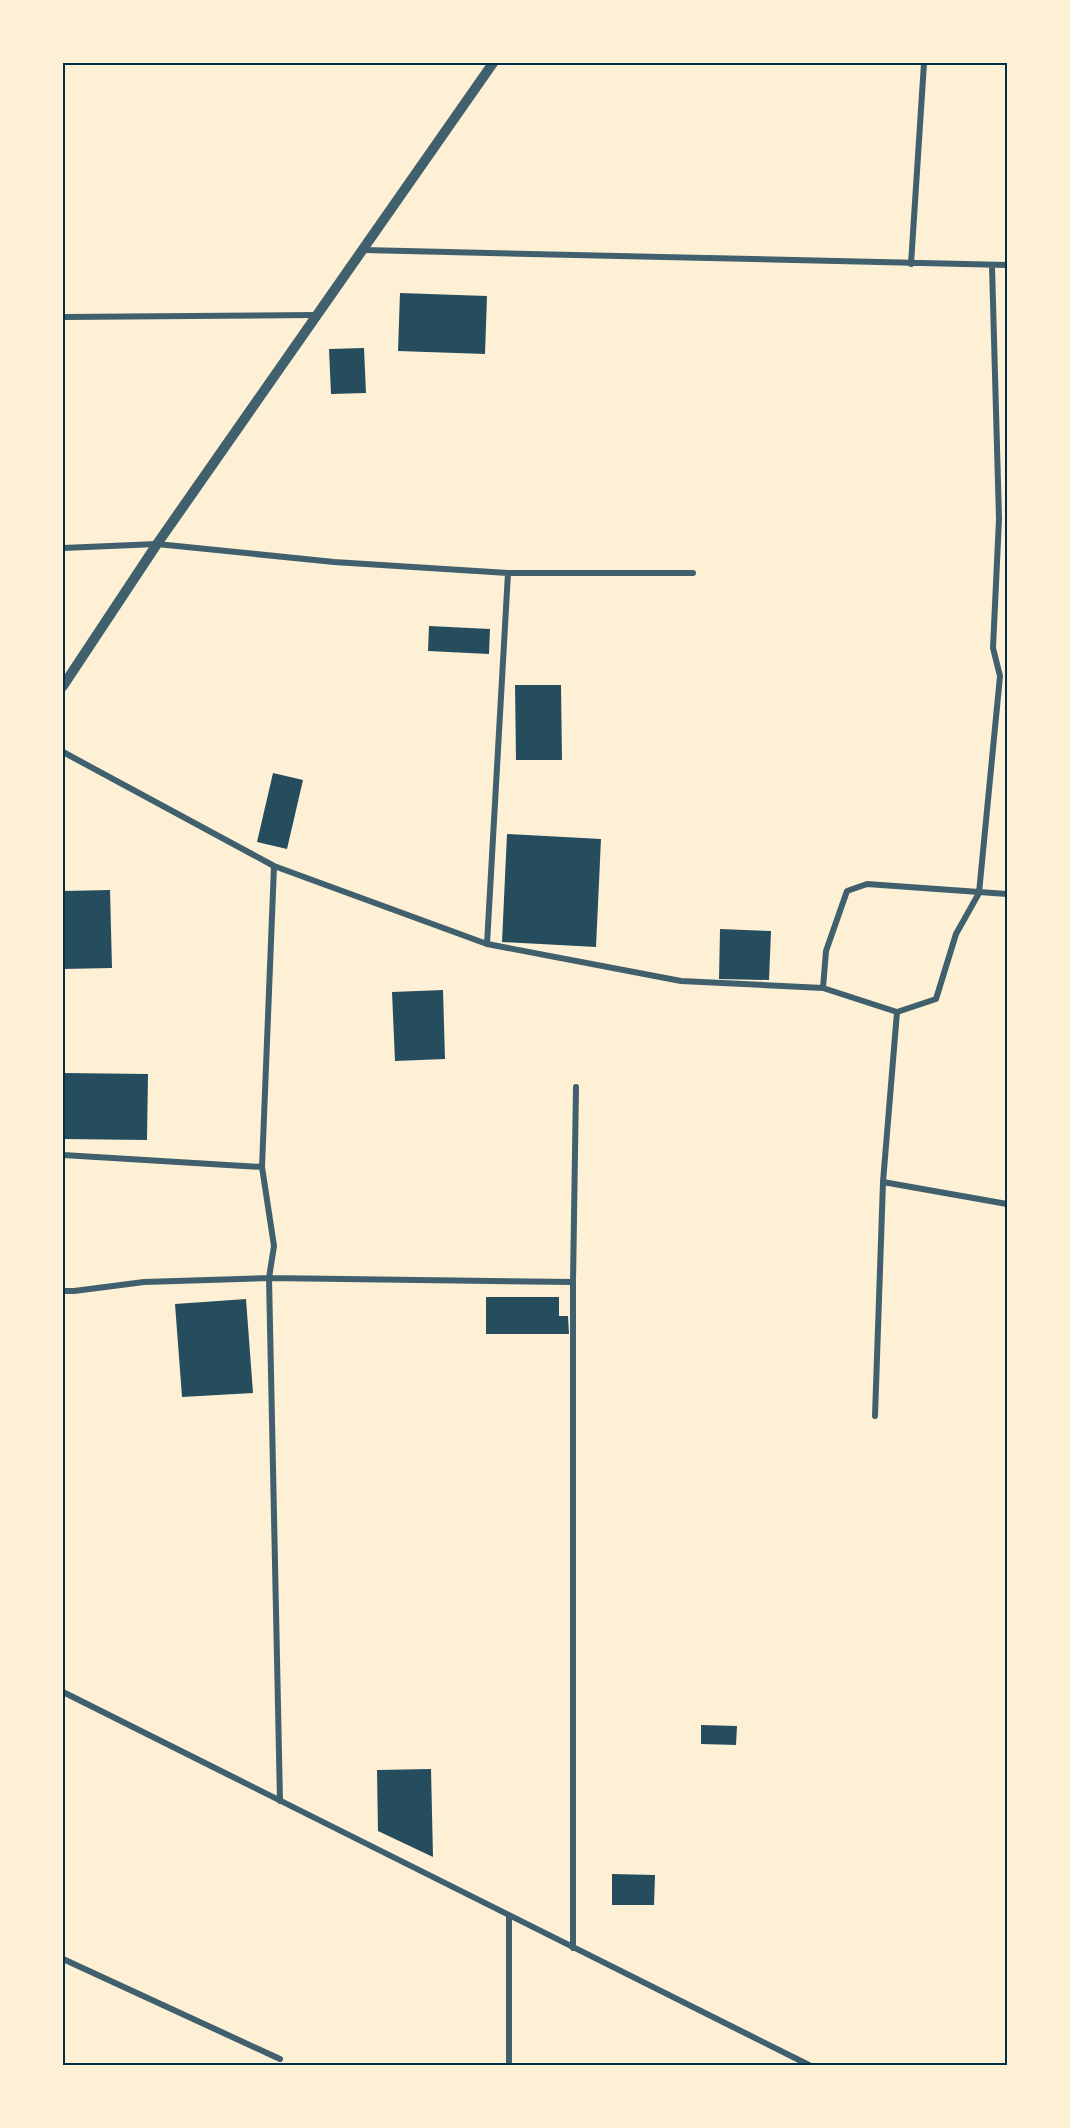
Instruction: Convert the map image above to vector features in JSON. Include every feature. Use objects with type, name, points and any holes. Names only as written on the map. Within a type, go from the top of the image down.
[{"type":"street","points":[[63,686],[158,544],[493,63]]},
{"type":"street","points":[[911,264],[924,63]]},
{"type":"street","points":[[362,250],[1007,265]]},
{"type":"street","points":[[63,752],[274,866],[487,944],[681,981],[823,988],[897,1012],[936,999],[956,934],[979,892],[1000,676],[993,648],[999,519],[992,266]]},
{"type":"street","points":[[63,317],[317,315]]},
{"type":"street","points":[[63,548],[158,544],[334,562],[508,573],[693,573]]},
{"type":"street","points":[[487,944],[508,573]]},
{"type":"street","points":[[274,866],[262,1167],[274,1246],[269,1278],[280,1801]]},
{"type":"street","points":[[823,988],[826,951],[847,891],[867,884],[1007,894]]},
{"type":"street","points":[[875,1416],[883,1182],[897,1012]]},
{"type":"street","points":[[573,1948],[573,1282],[576,1087]]},
{"type":"street","points":[[63,1155],[262,1167]]},
{"type":"street","points":[[883,1182],[1007,1204]]},
{"type":"street","points":[[63,1291],[144,1282],[269,1278],[573,1282]]},
{"type":"street","points":[[63,1692],[809,2065]]},
{"type":"street","points":[[509,1916],[509,2065]]},
{"type":"street","points":[[63,1959],[280,2059]]},
{"type":"building","points":[[400,293],[487,296],[485,354],[398,351]]},
{"type":"building","points":[[364,348],[366,393],[331,394],[329,349]]},
{"type":"building","points":[[429,626],[490,629],[489,654],[428,651]]},
{"type":"building","points":[[515,685],[561,685],[562,760],[516,760]]},
{"type":"building","points":[[273,773],[303,780],[287,849],[257,842]]},
{"type":"building","points":[[507,834],[601,839],[596,947],[502,942]]},
{"type":"building","points":[[110,890],[112,968],[63,969],[63,891]]},
{"type":"building","points":[[720,929],[771,931],[769,980],[719,979]]},
{"type":"building","points":[[443,990],[445,1059],[395,1061],[392,992]]},
{"type":"building","points":[[63,1073],[148,1074],[147,1140],[63,1139]]},
{"type":"building","points":[[486,1297],[559,1297],[559,1316],[568,1316],[569,1334],[486,1334]]},
{"type":"building","points":[[246,1299],[253,1393],[182,1397],[175,1304]]},
{"type":"building","points":[[701,1725],[737,1726],[736,1745],[701,1744]]},
{"type":"building","points":[[431,1769],[433,1857],[378,1831],[377,1770]]},
{"type":"building","points":[[612,1874],[655,1875],[654,1905],[612,1905]]}]
